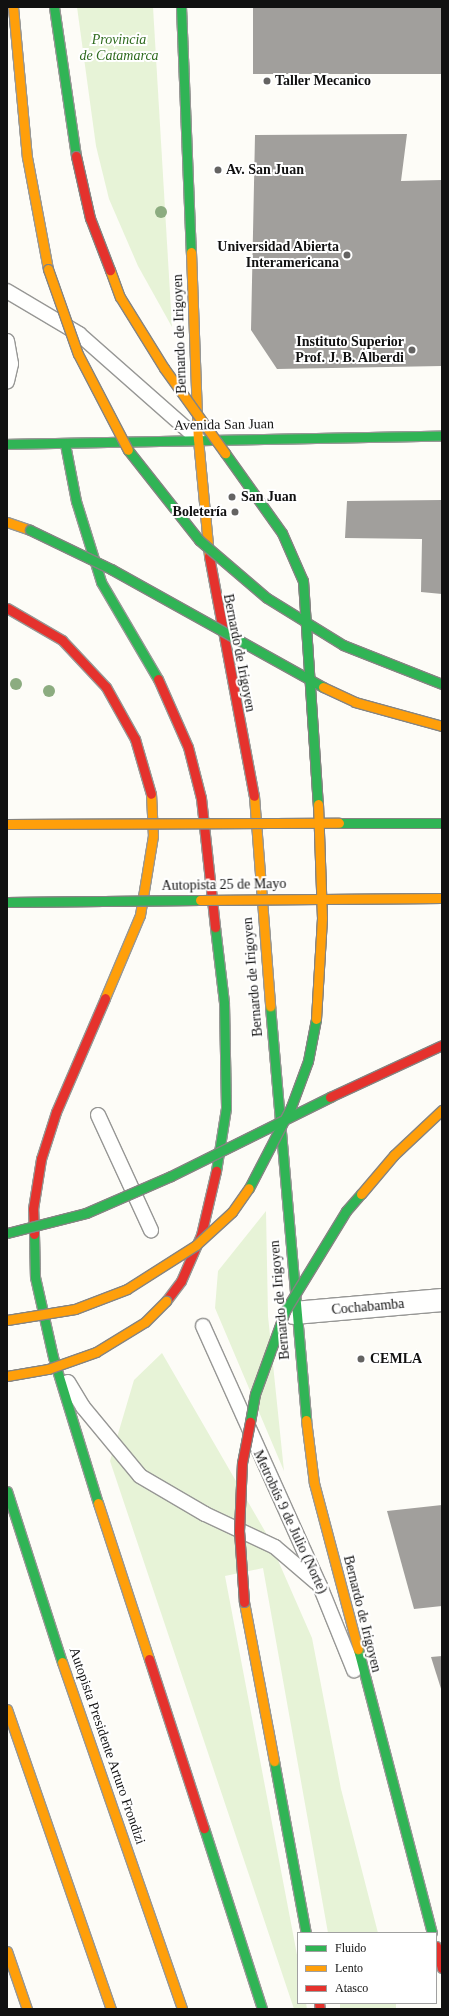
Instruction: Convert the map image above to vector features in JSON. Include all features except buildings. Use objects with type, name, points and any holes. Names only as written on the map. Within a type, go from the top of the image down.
[{"type":"main road","points":[[13,7],[27,157],[48,269],[78,354],[116,428],[161,495],[199,540],[267,598],[343,645],[442,684]]},
{"type":"main road","points":[[7,1320],[76,1310],[126,1289],[190,1249],[232,1212],[258,1175],[291,1107],[308,1061],[320,997],[322,918],[316,745],[303,581],[282,532],[159,362],[120,297],[83,190],[57,48],[54,7]]},
{"type":"main road","name":"Bernardo de Irigoyen","points":[[181,7],[198,439],[212,586],[253,790],[294,1313],[314,1483],[374,1720],[432,1932]]},
{"type":"main road","name":"Avenida San Juan","points":[[7,444],[66,444],[198,439],[442,436]]},
{"type":"main road","points":[[7,1376],[48,1369],[96,1352],[145,1322],[166,1301],[180,1281],[200,1235],[217,1169],[226,1108],[224,1003],[201,798],[188,747],[168,697],[101,582],[76,501],[66,444]]},
{"type":"main road","points":[[7,522],[111,569],[326,689],[356,702],[442,726]]},
{"type":"main road","points":[[7,608],[37,623],[62,640],[106,687],[135,739],[151,789],[154,810],[147,885],[140,915],[56,1112],[35,1183],[35,1277],[53,1357],[262,2009]]},
{"type":"main road","points":[[7,824],[442,823]]},
{"type":"main road","name":"Autopista 25 de Mayo","points":[[7,902],[442,898]]},
{"type":"main road","points":[[7,1233],[86,1213],[171,1176],[368,1078],[442,1045]]},
{"type":"main road","points":[[306,1932],[244,1602],[239,1530],[242,1463],[255,1394],[285,1312],[346,1211],[394,1155],[442,1110]]},
{"type":"main road","name":"Autopista Presidente Arturo Frondizi","points":[[7,1491],[36,1585],[182,2009]]},
{"type":"main road","points":[[7,1709],[111,2009]]},
{"type":"main road","points":[[437,1950],[442,1968]]},
{"type":"main road","points":[[7,1951],[27,2009]]},
{"type":"street","name":"Cochabamba","points":[[294,1313],[442,1300]]},
{"type":"lane","points":[[7,291],[79,334],[198,439]]},
{"type":"lane","points":[[7,341],[11,364],[7,382]]},
{"type":"lane","points":[[98,1115],[151,1230]]},
{"type":"lane","name":"Metrobús 9 de Julio (Norte)","points":[[203,1326],[320,1586],[374,1720]]},
{"type":"lane","points":[[53,1357],[83,1407],[140,1476],[205,1514],[274,1547],[320,1586]]},
{"type":"green space","name":"Provincia de Catamarca","points":[[77,7],[153,7],[172,327],[138,266],[109,199],[96,146]]},
{"type":"green space","points":[[266,1211],[268,1316],[284,1471],[215,1308],[218,1271]]},
{"type":"green space","points":[[162,1353],[266,1533],[312,1638],[341,1789],[378,1932],[328,1932],[263,1568],[225,1576],[297,1955],[297,2004],[306,2004],[307,2009],[294,2009],[110,1461],[134,1380]]},
{"type":"green space","points":[[340,2004],[396,2004],[396,2009],[340,2009]]},
{"type":"traffic: fast","points":[[54,7],[76,156]]},
{"type":"traffic: fast","points":[[181,7],[191,252]]},
{"type":"traffic: fast","points":[[7,444],[442,436]]},
{"type":"traffic: fast","points":[[65,444],[76,501],[101,582],[158,679]]},
{"type":"traffic: fast","points":[[128,450],[199,540],[267,598],[343,645],[442,684]]},
{"type":"traffic: fast","points":[[225,453],[282,533],[303,581],[318,804]]},
{"type":"traffic: fast","points":[[30,530],[111,569],[323,687]]},
{"type":"traffic: fast","points":[[339,823],[442,823]]},
{"type":"traffic: fast","points":[[7,902],[200,900]]},
{"type":"traffic: fast","points":[[215,927],[224,1003],[226,1108],[216,1171]]},
{"type":"traffic: fast","points":[[270,1006],[306,1420]]},
{"type":"traffic: fast","points":[[249,1188],[291,1107],[308,1061],[316,1019]]},
{"type":"traffic: fast","points":[[7,1233],[86,1213],[171,1176],[330,1097]]},
{"type":"traffic: fast","points":[[250,1422],[255,1394],[285,1311],[346,1211],[361,1194]]},
{"type":"traffic: fast","points":[[34,1234],[35,1277],[53,1357],[98,1503]]},
{"type":"traffic: fast","points":[[7,1491],[62,1662]]},
{"type":"traffic: fast","points":[[358,1649],[432,1932]]},
{"type":"traffic: fast","points":[[274,1761],[306,1932]]},
{"type":"traffic: fast","points":[[204,1828],[262,2009]]},
{"type":"traffic: slow","points":[[13,7],[27,157],[48,269]]},
{"type":"traffic: slow","points":[[191,252],[198,439],[209,556]]},
{"type":"traffic: slow","points":[[48,269],[78,354],[128,450]]},
{"type":"traffic: slow","points":[[110,270],[120,297],[164,368],[225,453]]},
{"type":"traffic: slow","points":[[7,522],[30,530]]},
{"type":"traffic: slow","points":[[323,687],[355,702],[442,726]]},
{"type":"traffic: slow","points":[[105,998],[140,915],[153,836],[151,794]]},
{"type":"traffic: slow","points":[[254,796],[270,1006]]},
{"type":"traffic: slow","points":[[316,1019],[322,918],[318,804]]},
{"type":"traffic: slow","points":[[7,824],[339,823]]},
{"type":"traffic: slow","points":[[200,900],[442,898]]},
{"type":"traffic: slow","points":[[361,1194],[394,1155],[442,1110]]},
{"type":"traffic: slow","points":[[7,1320],[75,1309],[127,1289],[196,1245],[232,1212],[249,1188]]},
{"type":"traffic: slow","points":[[7,1376],[48,1369],[96,1352],[145,1322],[166,1301]]},
{"type":"traffic: slow","points":[[306,1420],[314,1483],[358,1649]]},
{"type":"traffic: slow","points":[[98,1503],[149,1659]]},
{"type":"traffic: slow","points":[[244,1602],[274,1761]]},
{"type":"traffic: slow","points":[[62,1662],[182,2009]]},
{"type":"traffic: slow","points":[[7,1709],[111,2009]]},
{"type":"traffic: slow","points":[[7,1951],[27,2009]]},
{"type":"traffic: jam","points":[[76,156],[90,218],[110,270]]},
{"type":"traffic: jam","points":[[209,556],[254,796]]},
{"type":"traffic: jam","points":[[7,608],[62,640],[106,687],[135,739],[151,794]]},
{"type":"traffic: jam","points":[[158,679],[188,747],[201,798],[215,927]]},
{"type":"traffic: jam","points":[[34,1234],[33,1209],[41,1159],[56,1112],[105,998]]},
{"type":"traffic: jam","points":[[330,1097],[442,1045]]},
{"type":"traffic: jam","points":[[166,1301],[181,1281],[201,1235],[216,1171]]},
{"type":"traffic: jam","points":[[244,1602],[239,1531],[242,1463],[250,1422]]},
{"type":"traffic: jam","points":[[149,1659],[204,1828]]},
{"type":"traffic: jam","points":[[437,1950],[442,1968]]},
{"type":"traffic: jam","points":[[319,2004],[320,2009]]},
{"type":"place","name":"Taller Mecanico","points":[[267,81]]},
{"type":"place","name":"Av. San Juan","points":[[218,170]]},
{"type":"place","name":"Universidad Abierta Interamericana","points":[[347,255]]},
{"type":"place","name":"Instituto Superior Prof. J. B. Alberdi","points":[[412,350]]},
{"type":"place","name":"San Juan","points":[[232,497]]},
{"type":"place","name":"Boletería","points":[[235,512]]},
{"type":"place","name":"CEMLA","points":[[361,1359]]}]
